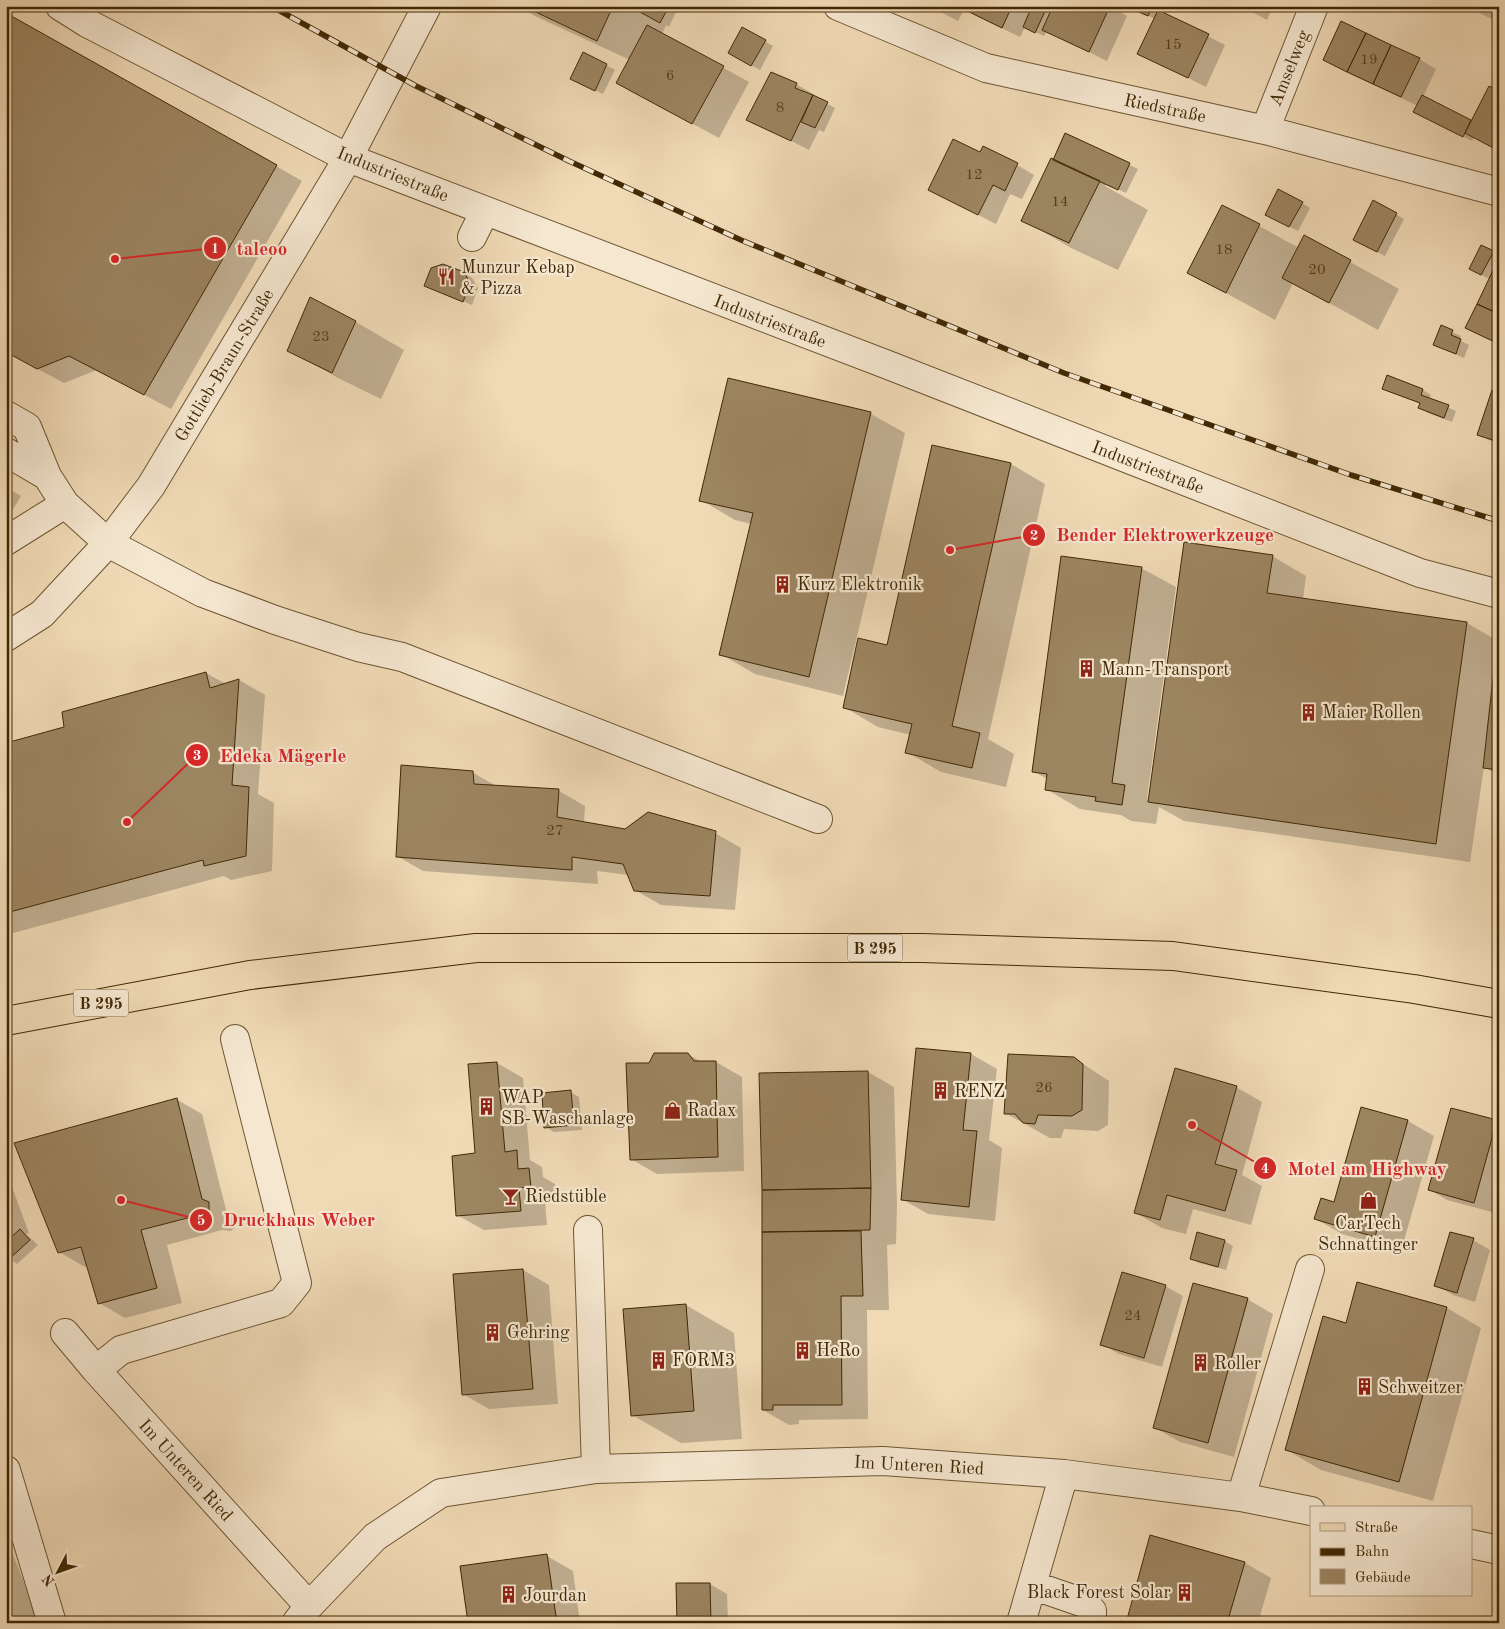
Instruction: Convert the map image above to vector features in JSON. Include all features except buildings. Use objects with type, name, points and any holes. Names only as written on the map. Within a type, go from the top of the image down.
[{"type":"main road","name":"B 295","points":[[6,1021],[191,987],[250,974],[476,948],[922,948],[1172,956],[1414,989],[1499,1004]]},
{"type":"street","name":"Industriestraße","points":[[60,6],[87,23],[348,158],[1420,573],[1499,594]]},
{"type":"street","name":"Gottlieb-Braun-Straße","points":[[6,637],[42,614],[108,544],[151,486],[348,158],[427,6]]},
{"type":"street","name":"Riedstraße","points":[[838,6],[986,68],[1264,130],[1499,192]]},
{"type":"street","name":"Amselweg","points":[[1264,130],[1314,6]]},
{"type":"street","points":[[472,237],[485,211]]},
{"type":"street","points":[[6,415],[27,427],[47,476],[65,504],[108,544],[203,593],[339,641],[402,657],[818,819]]},
{"type":"street","points":[[6,452],[47,476]]},
{"type":"street","points":[[6,541],[65,504]]},
{"type":"street","points":[[96,1370],[121,1350],[281,1303],[297,1283],[235,1039]]},
{"type":"street","points":[[588,1230],[596,1469]]},
{"type":"street","points":[[1241,1497],[1310,1269]]},
{"type":"street","name":"Im Unteren Ried","points":[[65,1333],[302,1614],[375,1538],[441,1493],[596,1469],[883,1461],[1064,1474],[1241,1497],[1310,1511]]},
{"type":"street","points":[[6,1470],[52,1623]]},
{"type":"street","points":[[1021,1623],[1064,1474]]},
{"type":"street","points":[[1472,1544],[1499,1550]]},
{"type":"street","points":[[1032,1585],[1084,1603],[1092,1611],[1092,1623]]},
{"type":"railway","points":[[271,6],[416,86],[569,161],[741,240],[1064,373],[1351,475],[1499,521]]},
{"type":"place","name":"taleoo","points":[[115,259]]},
{"type":"place","name":"Munzur Kebap & Pizza","points":[[447,277]]},
{"type":"place","name":"Bender Elektrowerkzeuge","points":[[950,550]]},
{"type":"place","name":"Kurz Elektronik","points":[[783,584]]},
{"type":"place","name":"Mann-Transport","points":[[1087,669]]},
{"type":"place","name":"Maier Rollen","points":[[1308,712]]},
{"type":"place","name":"Edeka Mägerle","points":[[127,822]]},
{"type":"place","name":"RENZ","points":[[940,1091]]},
{"type":"place","name":"WAP SB-Waschanlage","points":[[487,1107]]},
{"type":"place","name":"Radax","points":[[673,1110]]},
{"type":"place","name":"Motel am Highway","points":[[1192,1125]]},
{"type":"place","name":"Riedstüble","points":[[511,1196]]},
{"type":"place","name":"Druckhaus Weber","points":[[121,1200]]},
{"type":"place","name":"CarTech Schnattinger","points":[[1368,1200]]},
{"type":"place","name":"Gehring","points":[[493,1332]]},
{"type":"place","name":"HeRo","points":[[802,1350]]},
{"type":"place","name":"FORM3","points":[[658,1360]]},
{"type":"place","name":"Roller","points":[[1200,1363]]},
{"type":"place","name":"Schweitzer","points":[[1364,1387]]},
{"type":"place","name":"Black Forest Solar","points":[[1185,1592]]},
{"type":"place","name":"Jourdan","points":[[509,1595]]}]
